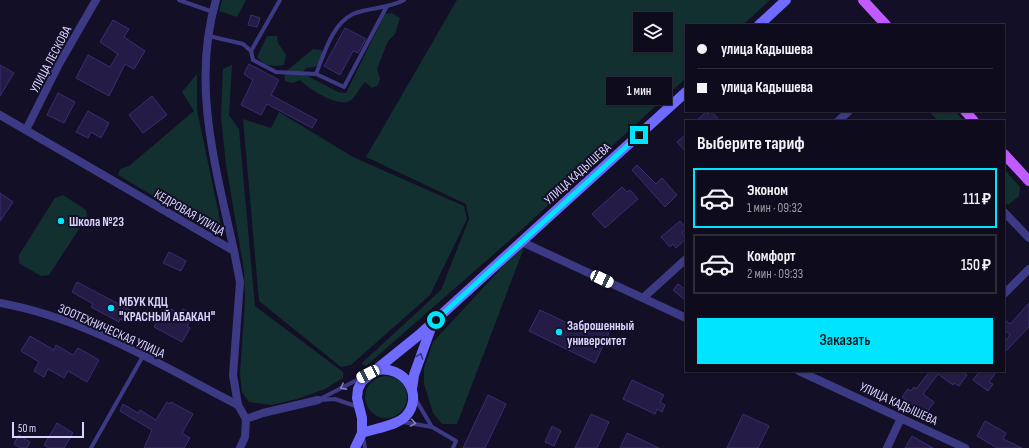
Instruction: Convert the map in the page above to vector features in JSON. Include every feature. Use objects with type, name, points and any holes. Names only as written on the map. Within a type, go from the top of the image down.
[{"type":"main road","points":[[863,0],[885,24]]},
{"type":"main road","points":[[966,112],[973,120]]},
{"type":"main road","points":[[1005,155],[1029,181]]},
{"type":"street","name":"УЛИЦА ЛЕСКОВА","points":[[26,130],[60,64],[96,0]]},
{"type":"street","points":[[216,0],[209,36],[206,65],[206,116],[234,252]]},
{"type":"street","points":[[760,24],[786,0]]},
{"type":"street","name":"УЛИЦА КАДЫШЕВА","points":[[372,372],[433,323],[685,93]]},
{"type":"street","points":[[839,120],[848,112]]},
{"type":"street","name":"КЕДРОВАЯ УЛИЦА","points":[[0,114],[234,252],[240,282],[233,375],[238,405]]},
{"type":"street","points":[[1005,213],[1029,238]]},
{"type":"street","points":[[522,242],[685,318]]},
{"type":"street","points":[[643,298],[685,260]]},
{"type":"street","points":[[1005,293],[1029,269]]},
{"type":"street","name":"ЗООТЕХНИЧЕСКАЯ УЛИЦА","points":[[0,303],[30,308],[80,327],[143,356],[238,405]]},
{"type":"street","points":[[362,433],[390,424],[405,416],[410,410],[413,398],[412,389],[414,375],[433,323]]},
{"type":"street","points":[[354,448],[362,433],[362,418],[357,398],[358,389],[362,381],[372,372],[390,369],[398,372],[405,378],[412,389]]},
{"type":"street","name":"УЛИЦА КАДЫШЕВА","points":[[801,372],[965,448]]},
{"type":"street","points":[[246,419],[263,412],[318,400]]},
{"type":"street","points":[[238,405],[246,419],[245,437],[240,448]]},
{"type":"street","points":[[359,407],[370,420],[390,424]]},
{"type":"street","points":[[888,448],[902,418]]},
{"type":"lane","points":[[179,0],[213,12]]},
{"type":"lane","points":[[251,51],[280,0]]},
{"type":"lane","points":[[316,74],[327,47],[341,23],[353,14],[387,6],[404,0]]},
{"type":"lane","points":[[209,36],[243,44],[251,51],[253,60],[276,72],[316,74],[344,87],[387,6]]},
{"type":"lane","points":[[90,448],[143,356]]},
{"type":"lane","points":[[318,400],[372,372]]},
{"type":"lane","points":[[412,389],[417,404],[432,427]]},
{"type":"lane","points":[[318,400],[335,399],[359,407]]},
{"type":"lane","points":[[390,424],[407,422],[432,427],[456,441],[453,448]]},
{"type":"lane","points":[[362,433],[365,448]]},
{"type":"green space","points":[[222,0],[246,0],[237,17],[219,11]]},
{"type":"green space","points":[[457,0],[770,0],[744,24],[685,24],[685,79],[518,233],[366,366],[361,364],[441,290],[469,219],[466,204],[366,157]]},
{"type":"green space","points":[[392,13],[400,18],[395,34],[388,41],[377,69],[380,79],[378,85],[372,88],[365,82],[351,100],[339,102],[324,97],[300,80],[293,83],[285,81],[284,73],[313,49],[321,50],[325,57],[323,60],[317,66],[306,68],[302,73],[338,92],[346,93],[385,14]]},
{"type":"green space","points":[[267,36],[277,36],[278,43],[286,55],[284,65],[269,65],[257,57]]},
{"type":"green space","points":[[232,65],[229,115],[239,129],[255,306],[343,372],[343,378],[325,389],[297,399],[272,405],[249,402],[242,392],[240,373],[245,300],[244,270],[226,165],[221,117],[223,69]]},
{"type":"green space","points":[[197,74],[197,110],[221,225],[214,232],[118,175],[120,169],[129,166],[194,111],[182,92]]},
{"type":"green space","points":[[279,112],[353,157],[464,206],[467,219],[430,295],[351,365],[341,367],[259,301],[243,119],[271,128]]},
{"type":"green space","points":[[929,112],[957,112],[962,120],[938,120]]},
{"type":"green space","points":[[1005,170],[1020,187],[1019,196],[1008,205],[1005,202]]},
{"type":"green space","points":[[63,195],[86,210],[87,217],[49,275],[41,276],[19,263],[19,255],[55,198]]},
{"type":"green space","points":[[525,245],[457,424],[442,424],[433,413],[424,384],[424,368],[433,342],[519,249]]},
{"type":"green space","points":[[382,376],[390,376],[398,379],[404,385],[407,397],[404,409],[398,415],[390,418],[382,418],[374,415],[368,409],[365,401],[365,393],[368,385],[374,379]]},
{"type":"building","points":[[251,15],[260,18],[257,27],[248,25]]},
{"type":"building","points":[[113,20],[129,29],[124,37],[145,51],[134,69],[125,64],[109,96],[76,78],[88,55],[110,67],[118,54],[100,42]]},
{"type":"building","points":[[345,28],[366,39],[358,53],[353,51],[340,75],[324,66]]},
{"type":"building","points":[[249,64],[279,80],[271,95],[317,120],[312,128],[267,104],[261,115],[241,105],[253,80],[244,74]]},
{"type":"building","points":[[0,65],[14,73],[0,96]]},
{"type":"building","points":[[58,93],[75,102],[64,123],[47,115]]},
{"type":"building","points":[[152,96],[167,115],[143,133],[129,115]]},
{"type":"building","points":[[88,111],[109,123],[101,138],[91,132],[88,138],[76,132]]},
{"type":"building","points":[[706,112],[708,114],[712,112],[719,120],[697,120]]},
{"type":"building","points":[[685,135],[685,151],[677,142]]},
{"type":"building","points":[[637,165],[656,184],[662,178],[677,195],[665,207],[632,170]]},
{"type":"building","points":[[622,187],[627,192],[630,190],[638,199],[605,228],[592,214]]},
{"type":"building","points":[[0,193],[13,202],[0,221]]},
{"type":"building","points":[[680,221],[685,227],[682,233],[685,240],[676,248],[673,244],[670,247],[661,237]]},
{"type":"building","points":[[169,252],[186,261],[181,271],[163,263]]},
{"type":"building","name":"МБУК КДЦ \"КРАСНЫЙ АБАКАН\"","points":[[77,282],[130,310],[124,321],[120,319],[119,322],[91,307],[93,304],[72,292]]},
{"type":"building","points":[[678,284],[685,289],[685,300],[673,290]]},
{"type":"building","points":[[1029,303],[1029,327],[1005,352],[1005,342],[1010,335],[1005,331],[1005,320],[1010,324]]},
{"type":"building","points":[[171,309],[180,314],[183,309],[193,315],[187,326],[190,328],[182,342],[154,327],[162,313],[167,316]]},
{"type":"building","name":"Заброшенный университет","points":[[540,310],[588,333],[592,324],[609,333],[595,363],[529,331]]},
{"type":"building","points":[[30,336],[54,350],[56,345],[73,355],[78,348],[99,360],[87,382],[68,371],[64,378],[48,369],[44,377],[34,371],[39,362],[21,351]]},
{"type":"building","points":[[929,372],[962,372],[967,375],[959,386],[954,383],[953,385],[938,374],[923,394],[934,402],[926,414],[902,397],[908,389],[911,391],[914,387],[916,389]]},
{"type":"building","points":[[979,372],[996,372],[989,382],[993,384],[988,391],[973,380]]},
{"type":"building","points":[[632,380],[664,395],[660,402],[665,405],[662,412],[657,409],[655,414],[623,399]]},
{"type":"building","points":[[488,395],[506,404],[485,448],[463,448]]},
{"type":"building","points":[[167,402],[170,404],[171,402],[193,414],[182,433],[190,438],[184,448],[144,448],[152,430],[120,411],[123,404],[138,413],[140,410],[156,420]]},
{"type":"building","points":[[591,414],[609,422],[597,448],[575,448]]},
{"type":"building","points":[[743,414],[769,426],[758,448],[727,448]]},
{"type":"building","points":[[985,421],[1006,433],[1003,439],[1022,448],[997,448],[977,436]]},
{"type":"building","points":[[57,423],[73,433],[64,448],[49,448],[44,445]]},
{"type":"building","points":[[552,426],[561,431],[554,446],[545,442]]},
{"type":"building","points":[[627,433],[659,448],[620,448]]},
{"type":"building","points":[[19,435],[30,442],[27,448],[20,448],[14,444]]},
{"type":"building","points":[[912,436],[933,448],[905,448]]},
{"type":"place","name":"Школа №23","points":[[61,221]]},
{"type":"place","name":"МБУК КДЦ \"КРАСНЫЙ АБАКАН\"","points":[[111,308]]},
{"type":"place","name":"Заброшенный университет","points":[[559,332]]},
{"type":"route","points":[[436,320],[639,135]]}]
